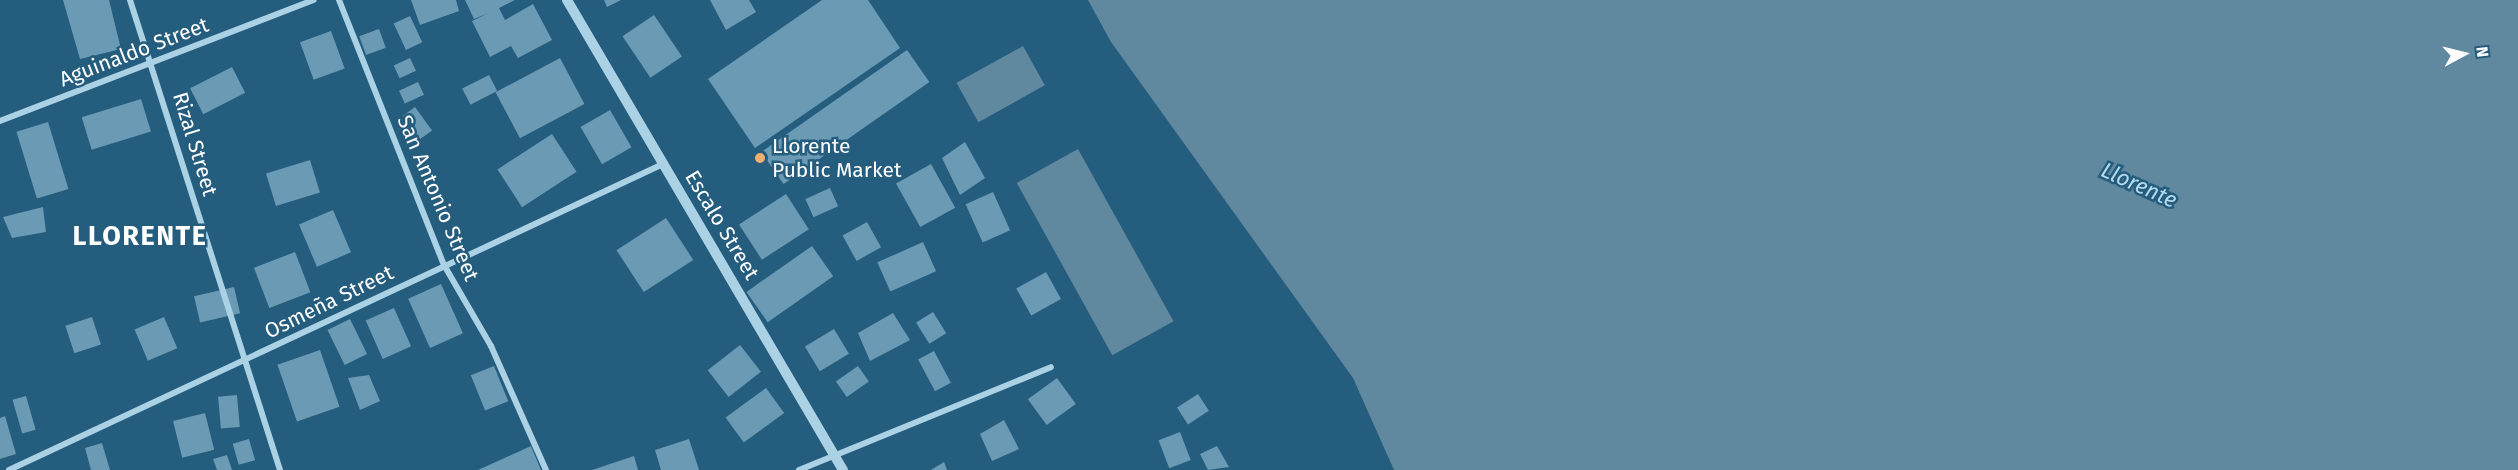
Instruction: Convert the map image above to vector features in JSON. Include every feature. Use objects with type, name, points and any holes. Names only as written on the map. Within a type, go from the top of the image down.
[{"type":"street","name":"Rizal Street","points":[[130,0],[152,63],[280,470]]},
{"type":"street","name":"Aguinaldo Street","points":[[0,121],[313,0]]},
{"type":"street","name":"San Antonio Street","points":[[339,0],[444,265],[491,346],[546,470]]},
{"type":"street","name":"Escalo Street","points":[[567,0],[843,470]]},
{"type":"street","name":"Osmeña Street","points":[[9,470],[663,164]]},
{"type":"street","points":[[799,470],[1051,367]]},
{"type":"water","name":"Llorente","points":[[1088,0],[2518,0],[2518,470],[1394,470],[1353,378],[1111,42]]},
{"type":"water","points":[[1023,46],[1045,85],[978,122],[957,83]]},
{"type":"water","points":[[1078,149],[1174,321],[1112,355],[1017,183]]},
{"type":"building","points":[[63,0],[109,0],[121,49],[80,59]]},
{"type":"building","points":[[411,0],[456,0],[459,11],[420,25]]},
{"type":"building","points":[[465,0],[515,0],[499,8],[505,20],[533,4],[552,40],[518,58],[511,46],[490,57],[472,21],[489,13],[474,19]]},
{"type":"building","points":[[604,0],[621,0],[607,7]]},
{"type":"building","points":[[710,0],[749,0],[756,12],[726,30]]},
{"type":"building","points":[[822,0],[868,0],[900,48],[755,148],[708,79]]},
{"type":"building","points":[[654,15],[682,56],[650,78],[622,36]]},
{"type":"building","points":[[410,16],[422,42],[406,50],[394,24]]},
{"type":"building","points":[[379,29],[386,48],[366,55],[359,36]]},
{"type":"building","points":[[331,31],[345,69],[314,80],[300,42]]},
{"type":"building","points":[[907,50],[929,82],[784,184],[761,152]]},
{"type":"building","points":[[410,58],[416,71],[400,78],[394,66]]},
{"type":"building","points":[[560,58],[584,104],[520,138],[496,92]]},
{"type":"building","points":[[232,67],[245,93],[203,114],[190,88]]},
{"type":"building","points":[[489,75],[497,91],[470,105],[462,89]]},
{"type":"building","points":[[418,82],[424,95],[405,104],[399,91]]},
{"type":"building","points":[[141,99],[151,132],[92,150],[82,117]]},
{"type":"building","points":[[415,107],[432,130],[420,139],[403,116]]},
{"type":"building","points":[[610,110],[632,147],[602,164],[581,127]]},
{"type":"building","points":[[48,122],[68,189],[37,199],[16,132]]},
{"type":"building","points":[[552,134],[577,172],[522,207],[497,169]]},
{"type":"building","points":[[965,142],[985,178],[960,195],[942,158]]},
{"type":"building","points":[[310,160],[320,193],[276,206],[266,173]]},
{"type":"building","points":[[931,164],[955,208],[920,227],[896,183]]},
{"type":"building","points":[[830,188],[838,206],[813,217],[805,199]]},
{"type":"building","points":[[993,192],[1010,230],[983,243],[966,204]]},
{"type":"building","points":[[786,194],[809,229],[762,260],[739,224]]},
{"type":"building","points":[[43,207],[46,232],[12,238],[3,217]]},
{"type":"building","points":[[333,210],[351,252],[317,267],[299,224]]},
{"type":"building","points":[[666,218],[693,260],[644,292],[617,250]]},
{"type":"building","points":[[867,222],[881,247],[857,261],[843,236]]},
{"type":"building","points":[[923,242],[936,271],[890,292],[877,262]]},
{"type":"building","points":[[812,246],[833,276],[768,322],[746,292]]},
{"type":"building","points":[[295,252],[310,292],[269,308],[254,268]]},
{"type":"building","points":[[1046,272],[1061,299],[1031,316],[1016,288]]},
{"type":"building","points":[[441,284],[463,333],[430,348],[408,299]]},
{"type":"building","points":[[234,287],[240,313],[200,323],[194,296]]},
{"type":"building","points":[[394,308],[411,346],[383,359],[366,321]]},
{"type":"building","points":[[933,312],[946,333],[929,344],[916,323]]},
{"type":"building","points":[[893,313],[910,340],[870,361],[858,333]]},
{"type":"building","points":[[92,317],[101,345],[74,353],[65,326]]},
{"type":"building","points":[[164,317],[177,348],[148,361],[135,330]]},
{"type":"building","points":[[350,319],[367,354],[345,365],[328,330]]},
{"type":"building","points":[[834,329],[849,354],[820,371],[805,347]]},
{"type":"building","points":[[740,345],[761,372],[729,397],[708,370]]},
{"type":"building","points":[[320,350],[340,407],[297,421],[277,365]]},
{"type":"building","points":[[934,351],[951,383],[935,391],[918,359]]},
{"type":"building","points":[[494,366],[508,401],[485,411],[471,375]]},
{"type":"building","points":[[858,366],[869,382],[847,397],[836,381]]},
{"type":"building","points":[[369,375],[380,401],[360,410],[348,378]]},
{"type":"building","points":[[1057,378],[1076,404],[1047,425],[1028,399]]},
{"type":"building","points":[[766,388],[784,413],[744,442],[726,417]]},
{"type":"building","points":[[1198,394],[1209,411],[1188,424],[1177,408]]},
{"type":"building","points":[[237,395],[240,427],[221,429],[218,397]]},
{"type":"building","points":[[26,396],[36,430],[22,434],[13,400]]},
{"type":"building","points":[[205,413],[214,450],[182,458],[173,421]]},
{"type":"building","points":[[5,416],[16,454],[0,459],[0,418]]},
{"type":"building","points":[[1004,420],[1019,449],[992,461],[980,434]]},
{"type":"building","points":[[1180,432],[1191,460],[1169,468],[1159,440]]},
{"type":"building","points":[[249,439],[255,460],[239,465],[233,444]]},
{"type":"building","points":[[689,439],[699,470],[661,470],[655,450]]},
{"type":"building","points":[[102,443],[110,470],[91,470],[85,448]]},
{"type":"building","points":[[531,446],[541,470],[478,470]]},
{"type":"building","points":[[1217,446],[1229,467],[1208,470],[1200,454]]},
{"type":"building","points":[[227,455],[232,470],[217,470],[213,459]]},
{"type":"building","points":[[634,456],[638,470],[592,470]]},
{"type":"building","points":[[944,462],[947,470],[931,470]]},
{"type":"place","name":"Llorente Public Market","points":[[760,158]]},
{"type":"district","name":"LLORENTE","points":[[140,237]]}]
